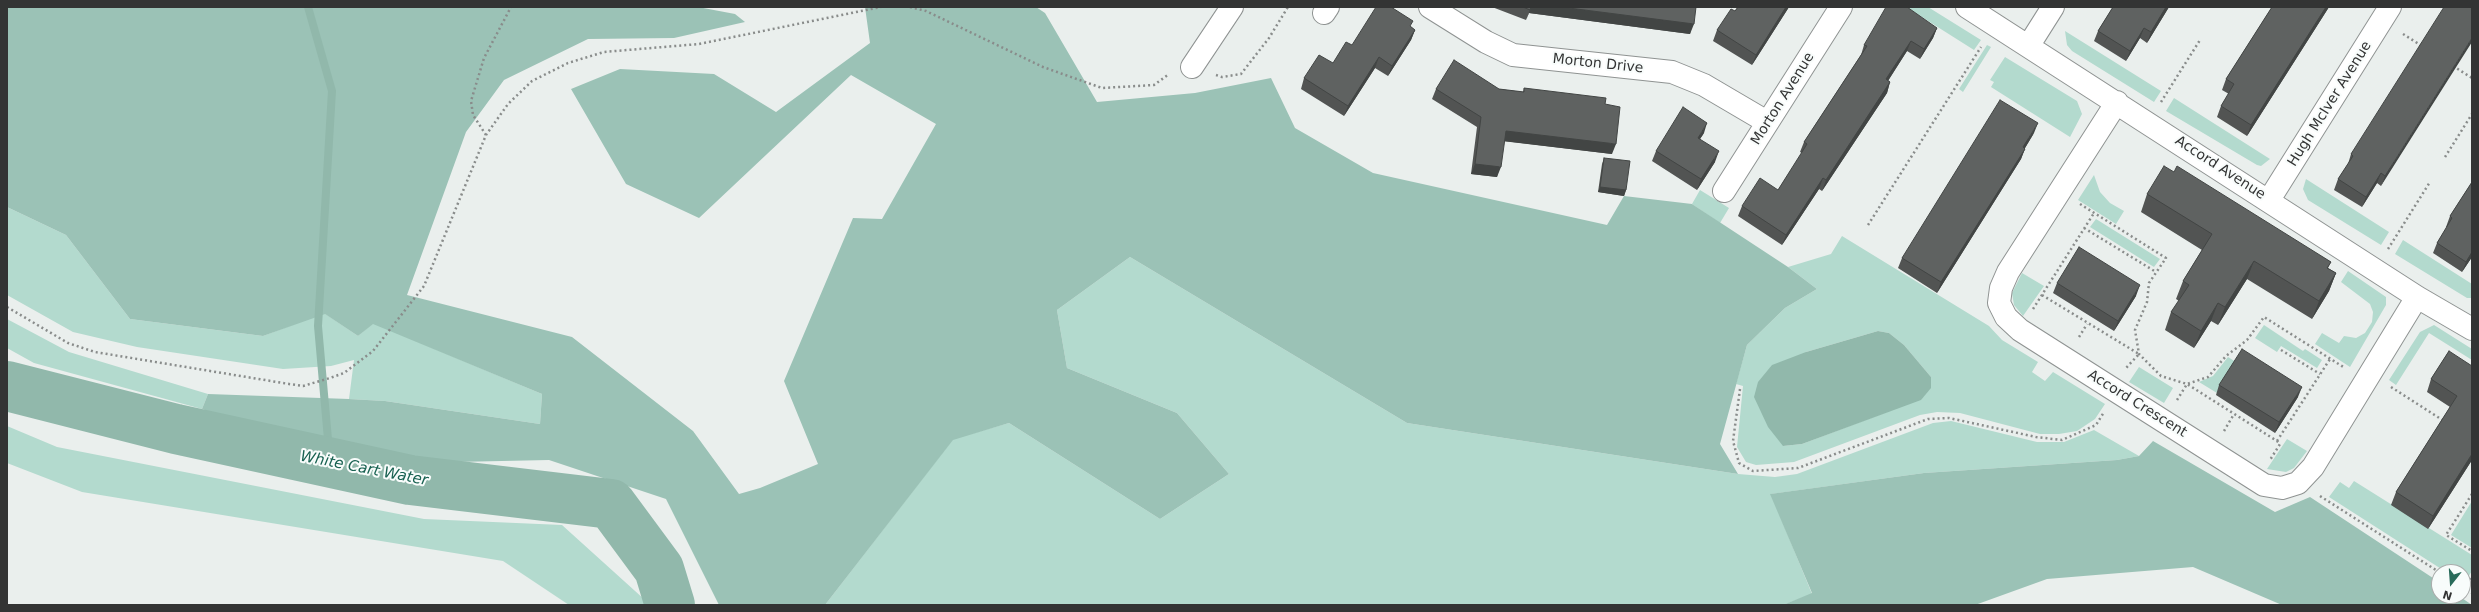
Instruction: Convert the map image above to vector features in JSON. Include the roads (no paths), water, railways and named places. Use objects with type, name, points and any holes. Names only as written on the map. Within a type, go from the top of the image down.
[{"type":"street","points":[[1192,67],[1232,7]]},
{"type":"street","name":"Morton Drive","points":[[1430,7],[1486,42],[1513,55],[1672,72],[1704,85],[1767,122]]},
{"type":"street","name":"Morton Avenue","points":[[1724,191],[1841,7]]},
{"type":"street","name":"Accord Avenue","points":[[1968,7],[2270,200],[2417,297],[2472,329]]},
{"type":"street","points":[[2029,45],[2053,7]]},
{"type":"street","name":"Hugh McIver Avenue","points":[[2270,200],[2386,14]]},
{"type":"street","name":"Accord Crescent","points":[[2117,102],[2008,272],[2001,288],[2000,304],[2006,317],[2020,330],[2257,481],[2264,485],[2282,488],[2298,483],[2313,467],[2417,297]]},
{"type":"waterway","points":[[308,7],[332,91],[318,326],[330,462]]},
{"type":"waterway","name":"White Cart Water","points":[[7,386],[176,429],[410,480],[611,504],[659,569],[670,605]]}]
